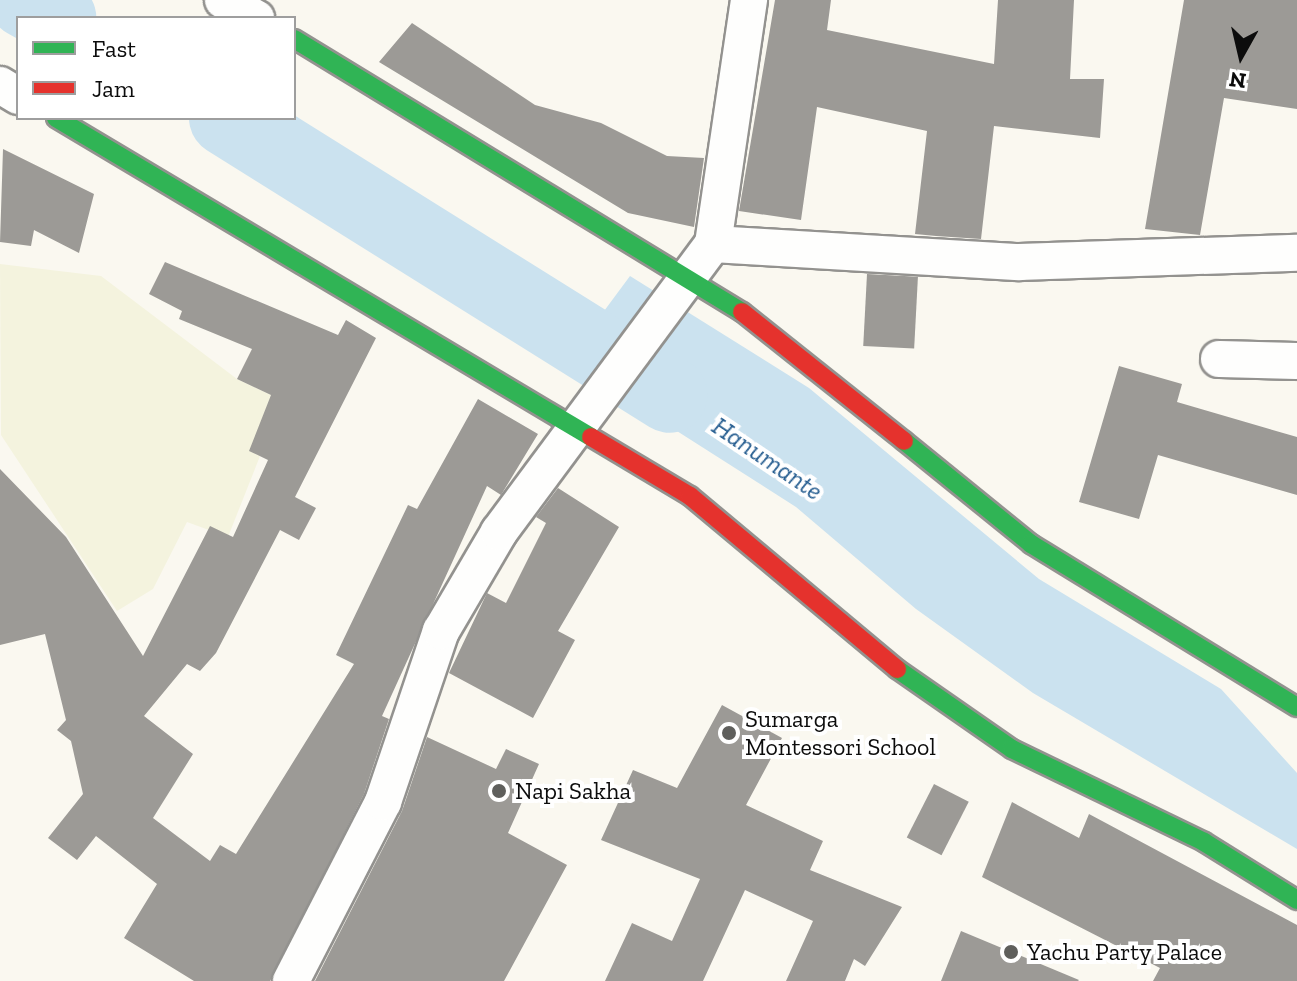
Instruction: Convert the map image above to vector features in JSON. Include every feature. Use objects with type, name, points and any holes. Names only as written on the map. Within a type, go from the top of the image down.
[{"type":"street","points":[[223,0],[252,16]]},
{"type":"street","points":[[291,981],[383,802],[441,631],[499,532],[713,244],[749,0]]},
{"type":"street","points":[[296,40],[684,287],[759,322],[1031,544],[1297,707]]},
{"type":"street","points":[[60,120],[590,410],[908,679],[1012,749],[1204,842],[1297,900]]},
{"type":"street","points":[[713,244],[1019,262],[1297,253]]},
{"type":"street","points":[[1219,359],[1297,361]]},
{"type":"green space","points":[[0,264],[101,276],[237,379],[271,395],[250,451],[260,456],[228,537],[187,522],[153,589],[117,611],[1,435]]},
{"type":"water","points":[[630,276],[809,388],[1039,579],[1221,689],[1297,773],[1297,849],[1033,693],[916,609],[796,507],[567,361]]},
{"type":"building","points":[[775,0],[831,0],[827,30],[994,64],[998,0],[1074,0],[1070,79],[1104,79],[1100,138],[994,126],[981,239],[915,234],[927,131],[817,107],[801,220],[739,211]]},
{"type":"building","points":[[1184,0],[1297,0],[1297,109],[1224,98],[1200,235],[1145,229]]},
{"type":"building","points":[[412,23],[535,105],[601,123],[667,156],[704,158],[694,227],[628,213],[379,62]]},
{"type":"building","points":[[3,149],[94,194],[79,253],[34,230],[31,246],[0,242]]},
{"type":"building","points":[[165,262],[338,335],[346,320],[376,338],[295,497],[316,508],[299,540],[280,530],[216,653],[200,671],[187,664],[144,716],[193,754],[153,818],[210,861],[220,845],[236,854],[354,664],[336,655],[408,505],[417,509],[478,399],[538,434],[501,495],[487,486],[382,716],[389,719],[364,794],[270,981],[194,981],[124,938],[157,884],[96,836],[77,860],[48,838],[83,794],[71,741],[57,730],[66,720],[45,634],[0,645],[0,469],[66,537],[143,656],[210,526],[233,537],[268,460],[249,451],[271,395],[237,379],[252,349],[179,319],[182,311],[149,294]]},
{"type":"building","points":[[867,274],[918,277],[914,349],[863,346]]},
{"type":"building","points":[[1119,366],[1182,384],[1177,402],[1297,437],[1297,495],[1158,455],[1139,519],[1079,502]]},
{"type":"building","points":[[558,488],[619,527],[558,631],[575,640],[533,718],[449,673],[487,593],[506,603],[546,523],[536,517]]},
{"type":"building","points":[[722,705],[782,738],[746,805],[823,841],[810,870],[902,907],[865,966],[854,959],[845,981],[786,981],[813,921],[745,890],[703,981],[605,981],[632,923],[672,941],[700,879],[601,840],[633,770],[677,788]]},
{"type":"building","points":[[427,737],[496,769],[506,749],[539,764],[508,833],[567,865],[504,981],[315,981],[402,811]]},
{"type":"building","points":[[934,784],[969,802],[942,855],[907,837]]},
{"type":"building","points":[[1012,802],[1079,838],[1089,814],[1297,925],[1297,981],[1153,981],[1160,968],[982,877]]},
{"type":"building","points":[[961,931],[1079,980],[941,981]]},
{"type":"waterway","name":"Hanumante","points":[[26,0],[54,16]]},
{"type":"waterway","name":"Hanumante","points":[[230,120],[670,395]]},
{"type":"traffic: fast","points":[[296,40],[742,312]]},
{"type":"traffic: fast","points":[[59,120],[591,437]]},
{"type":"traffic: fast","points":[[904,441],[1031,544],[1297,707]]},
{"type":"traffic: fast","points":[[897,669],[1012,749],[1204,842],[1297,900]]},
{"type":"traffic: jam","points":[[742,312],[904,441]]},
{"type":"traffic: jam","points":[[591,437],[690,496],[897,669]]},
{"type":"place","name":"Sumarga Montessori School","points":[[729,733]]},
{"type":"place","name":"Napi Sakha","points":[[499,791]]},
{"type":"place","name":"Yachu Party Palace","points":[[1011,952]]}]
